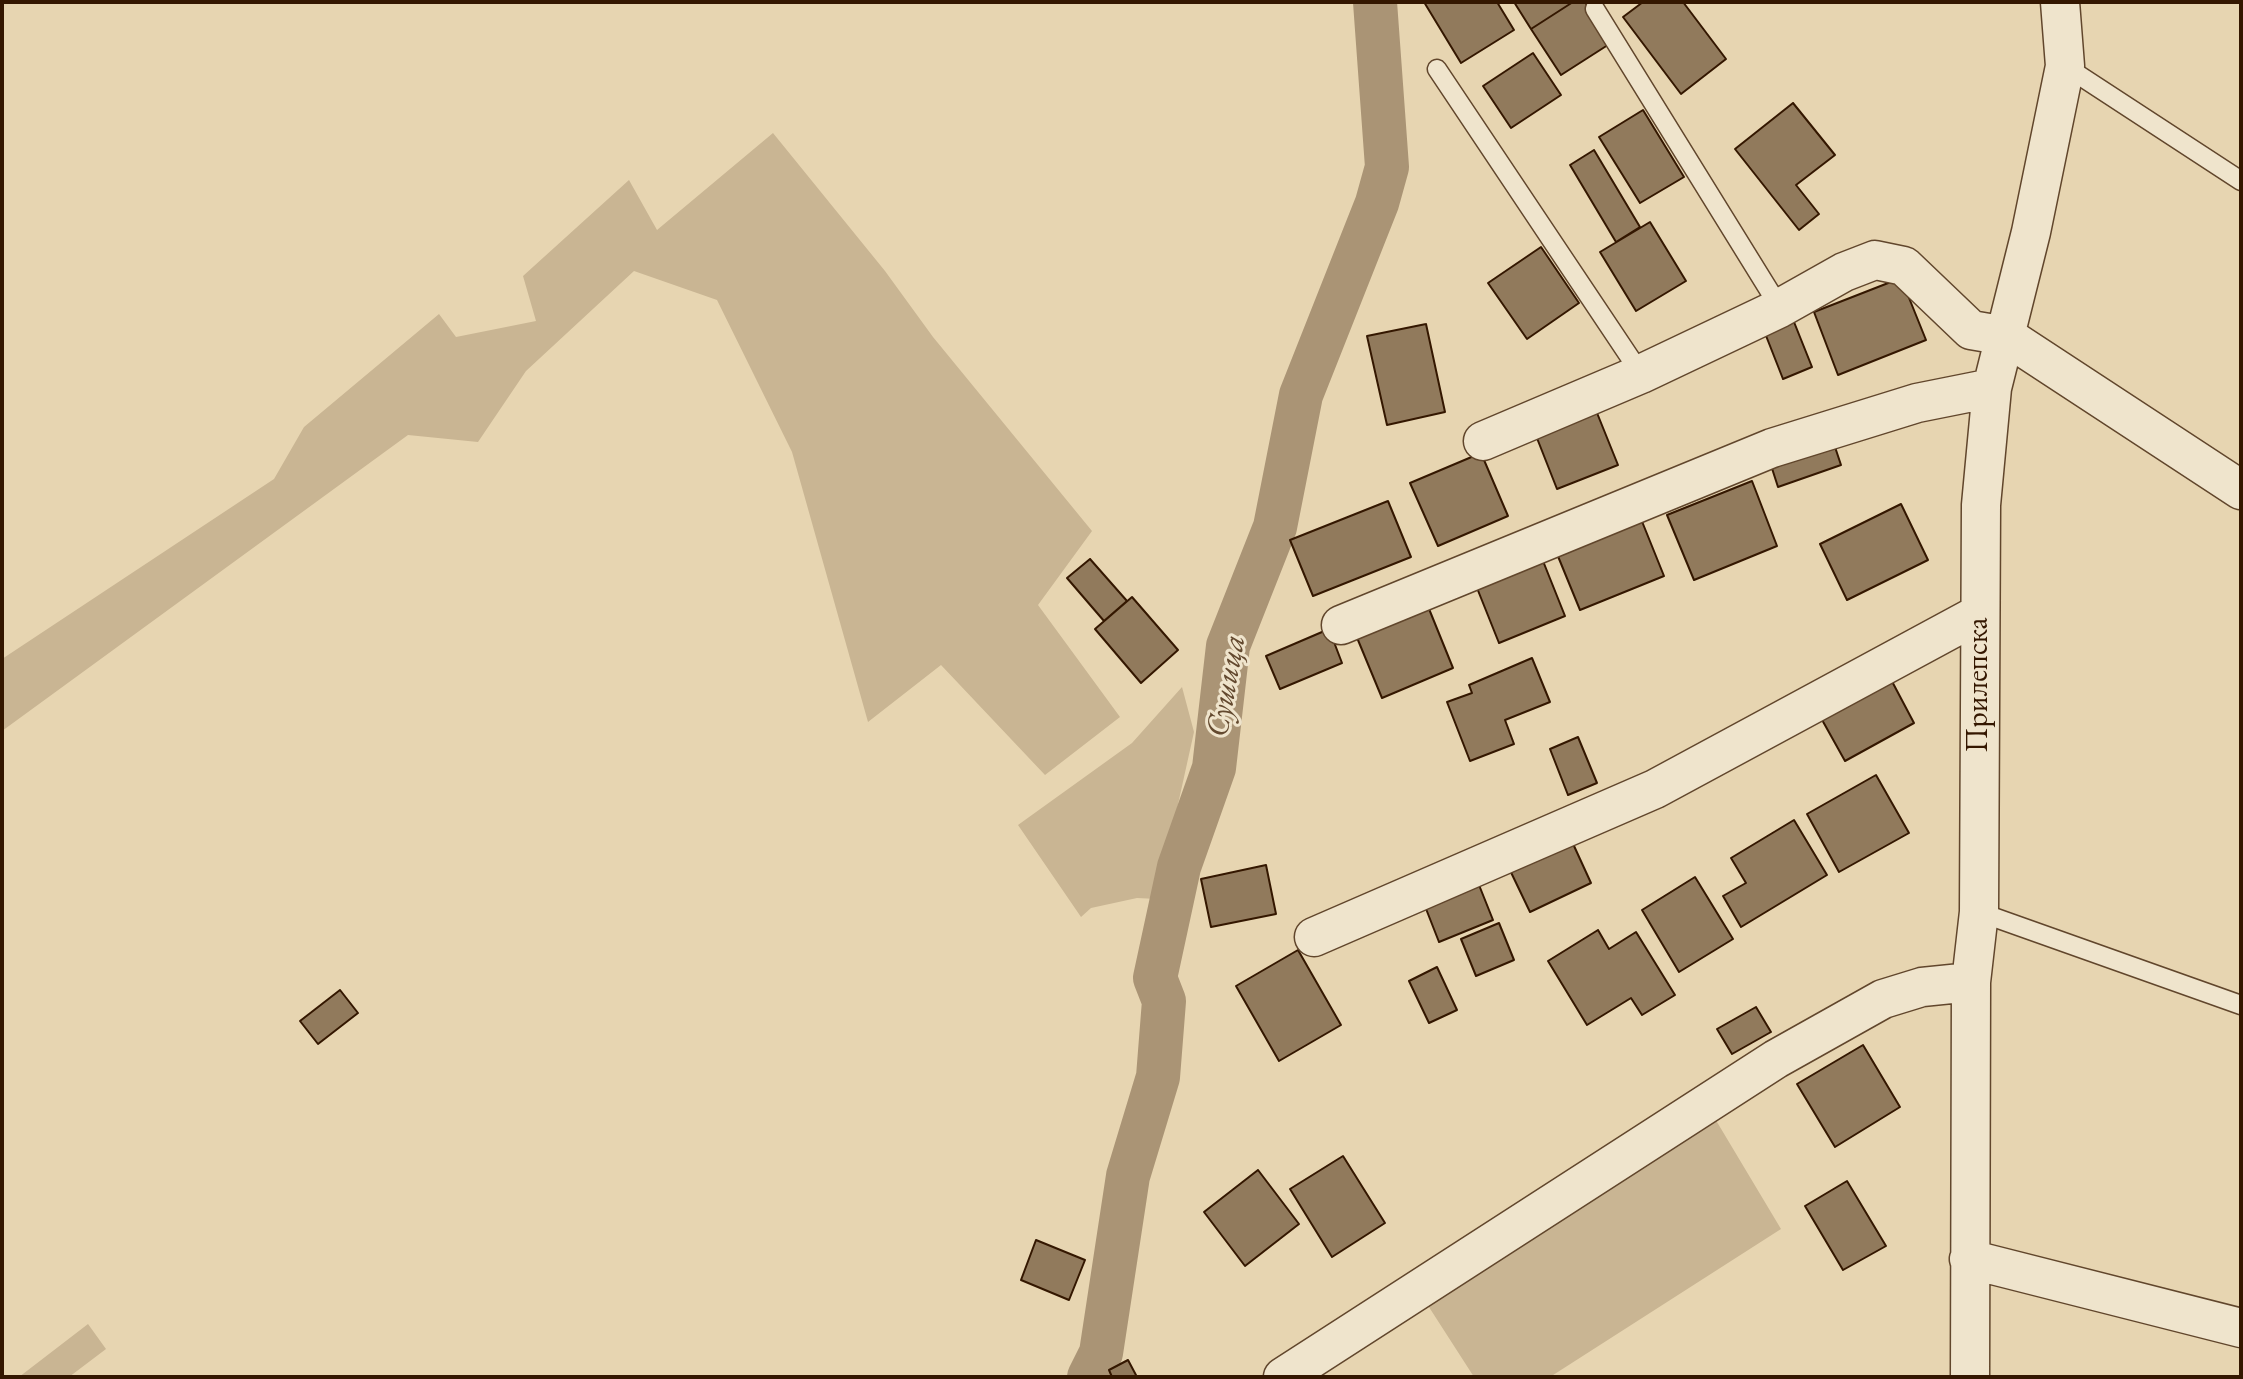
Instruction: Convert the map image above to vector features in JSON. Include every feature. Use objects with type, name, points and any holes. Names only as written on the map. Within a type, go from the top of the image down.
[{"type":"street","name":"Прилепска","points":[[1970,1377],[1971,982],[1979,912],[1981,505],[1992,388],[2035,216],[2065,66],[2060,2]]},
{"type":"street","points":[[1483,441],[1641,374],[1780,308],[1844,272],[1875,260],[1904,266],[1971,330],[2006,336],[2241,490]]},
{"type":"street","points":[[1341,625],[1772,448],[1917,403],[1992,388]]},
{"type":"street","points":[[1314,937],[1655,789],[1979,614]]},
{"type":"street","points":[[1283,1377],[1776,1059],[1883,999],[1922,987],[1971,982]]},
{"type":"street","points":[[1969,1259],[2241,1328]]},
{"type":"lane","points":[[1595,9],[1780,308]]},
{"type":"lane","points":[[2065,66],[2241,181]]},
{"type":"lane","points":[[1437,69],[1641,374]]},
{"type":"lane","points":[[1979,912],[2241,1005]]},
{"type":"shaded area","points":[[773,133],[885,271],[933,337],[1092,531],[1038,605],[1120,717],[1045,775],[941,665],[868,722],[792,452],[717,300],[634,271],[526,371],[478,442],[408,435],[2,731],[2,659],[274,479],[304,427],[439,314],[456,337],[536,321],[523,276],[629,180],[657,230]]},
{"type":"shaded area","points":[[1182,687],[1194,732],[1157,899],[1137,898],[1091,908],[1081,917],[1018,825],[1132,743]]},
{"type":"shaded area","points":[[1714,1117],[1781,1229],[1550,1377],[1474,1377],[1427,1304]]},
{"type":"shaded area","points":[[88,1324],[106,1349],[69,1377],[19,1377]]},
{"type":"building","points":[[1424,2],[1497,2],[1514,30],[1461,63]]},
{"type":"building","points":[[1514,2],[1573,2],[1531,29]]},
{"type":"building","points":[[1573,2],[1585,2],[1611,43],[1561,75],[1531,29]]},
{"type":"building","points":[[1643,2],[1683,2],[1726,59],[1681,94],[1623,17]]},
{"type":"building","points":[[1533,53],[1561,95],[1511,128],[1483,86]]},
{"type":"building","points":[[1793,103],[1835,155],[1796,185],[1819,214],[1799,230],[1735,149]]},
{"type":"building","points":[[1643,110],[1684,177],[1640,203],[1599,137]]},
{"type":"building","points":[[1594,150],[1640,227],[1616,242],[1570,165]]},
{"type":"building","points":[[1650,222],[1686,281],[1636,311],[1600,252]]},
{"type":"building","points":[[1541,247],[1579,303],[1527,339],[1488,283]]},
{"type":"building","points":[[1901,278],[1926,340],[1838,375],[1814,312]]},
{"type":"building","points":[[1790,312],[1812,367],[1783,379],[1761,323]]},
{"type":"building","points":[[1426,324],[1445,412],[1387,425],[1367,336]]},
{"type":"building","points":[[1593,403],[1618,465],[1557,489],[1533,428]]},
{"type":"building","points":[[1831,435],[1841,465],[1778,487],[1768,456]]},
{"type":"building","points":[[1481,453],[1508,516],[1438,546],[1410,483]]},
{"type":"building","points":[[1752,481],[1777,546],[1694,580],[1667,515]]},
{"type":"building","points":[[1388,501],[1411,557],[1313,596],[1290,540]]},
{"type":"building","points":[[1901,504],[1928,560],[1847,600],[1820,544]]},
{"type":"building","points":[[1639,514],[1664,576],[1580,610],[1555,549]]},
{"type":"building","points":[[1541,556],[1565,616],[1499,643],[1475,583]]},
{"type":"building","points":[[1090,559],[1127,601],[1104,621],[1067,578]]},
{"type":"building","points":[[1132,597],[1178,650],[1141,683],[1095,629]]},
{"type":"building","points":[[1425,599],[1453,668],[1382,698],[1353,628]]},
{"type":"building","points":[[1329,629],[1342,663],[1280,689],[1266,656]]},
{"type":"building","points":[[1532,658],[1550,702],[1505,720],[1514,744],[1470,761],[1447,702],[1472,693],[1469,685]]},
{"type":"building","points":[[1886,670],[1914,723],[1845,761],[1816,709]]},
{"type":"building","points":[[1578,737],[1597,783],[1568,795],[1550,749]]},
{"type":"building","points":[[1876,775],[1909,833],[1839,872],[1807,814]]},
{"type":"building","points":[[1794,820],[1827,875],[1741,927],[1723,896],[1746,883],[1731,858]]},
{"type":"building","points":[[1569,835],[1591,883],[1530,912],[1507,864]]},
{"type":"building","points":[[1266,865],[1276,914],[1211,927],[1201,879]]},
{"type":"building","points":[[1475,875],[1493,920],[1439,942],[1421,896]]},
{"type":"building","points":[[1695,877],[1733,939],[1679,972],[1642,910]]},
{"type":"building","points":[[1499,923],[1514,960],[1476,976],[1461,939]]},
{"type":"building","points":[[1598,930],[1609,949],[1636,932],[1675,995],[1642,1015],[1631,998],[1587,1025],[1548,961]]},
{"type":"building","points":[[1298,950],[1341,1025],[1279,1061],[1236,986]]},
{"type":"building","points":[[1437,967],[1457,1010],[1429,1023],[1409,981]]},
{"type":"building","points":[[340,990],[358,1013],[318,1044],[300,1021]]},
{"type":"building","points":[[1756,1007],[1771,1032],[1732,1054],[1717,1029]]},
{"type":"building","points":[[1863,1045],[1900,1107],[1835,1147],[1797,1084]]},
{"type":"building","points":[[1343,1156],[1385,1223],[1332,1257],[1290,1189]]},
{"type":"building","points":[[1258,1170],[1299,1224],[1245,1266],[1204,1212]]},
{"type":"building","points":[[1847,1181],[1886,1246],[1843,1270],[1805,1206]]},
{"type":"building","points":[[1036,1240],[1085,1260],[1069,1300],[1021,1280]]},
{"type":"building","points":[[1128,1360],[1137,1377],[1112,1377],[1109,1370]]},
{"type":"waterway","name":"Сушица","points":[[1089,1377],[1101,1353],[1128,1176],[1158,1077],[1164,1001],[1155,978],[1179,867],[1214,768],[1228,646],[1275,527],[1301,395],[1377,203],[1387,167],[1375,2]]}]
